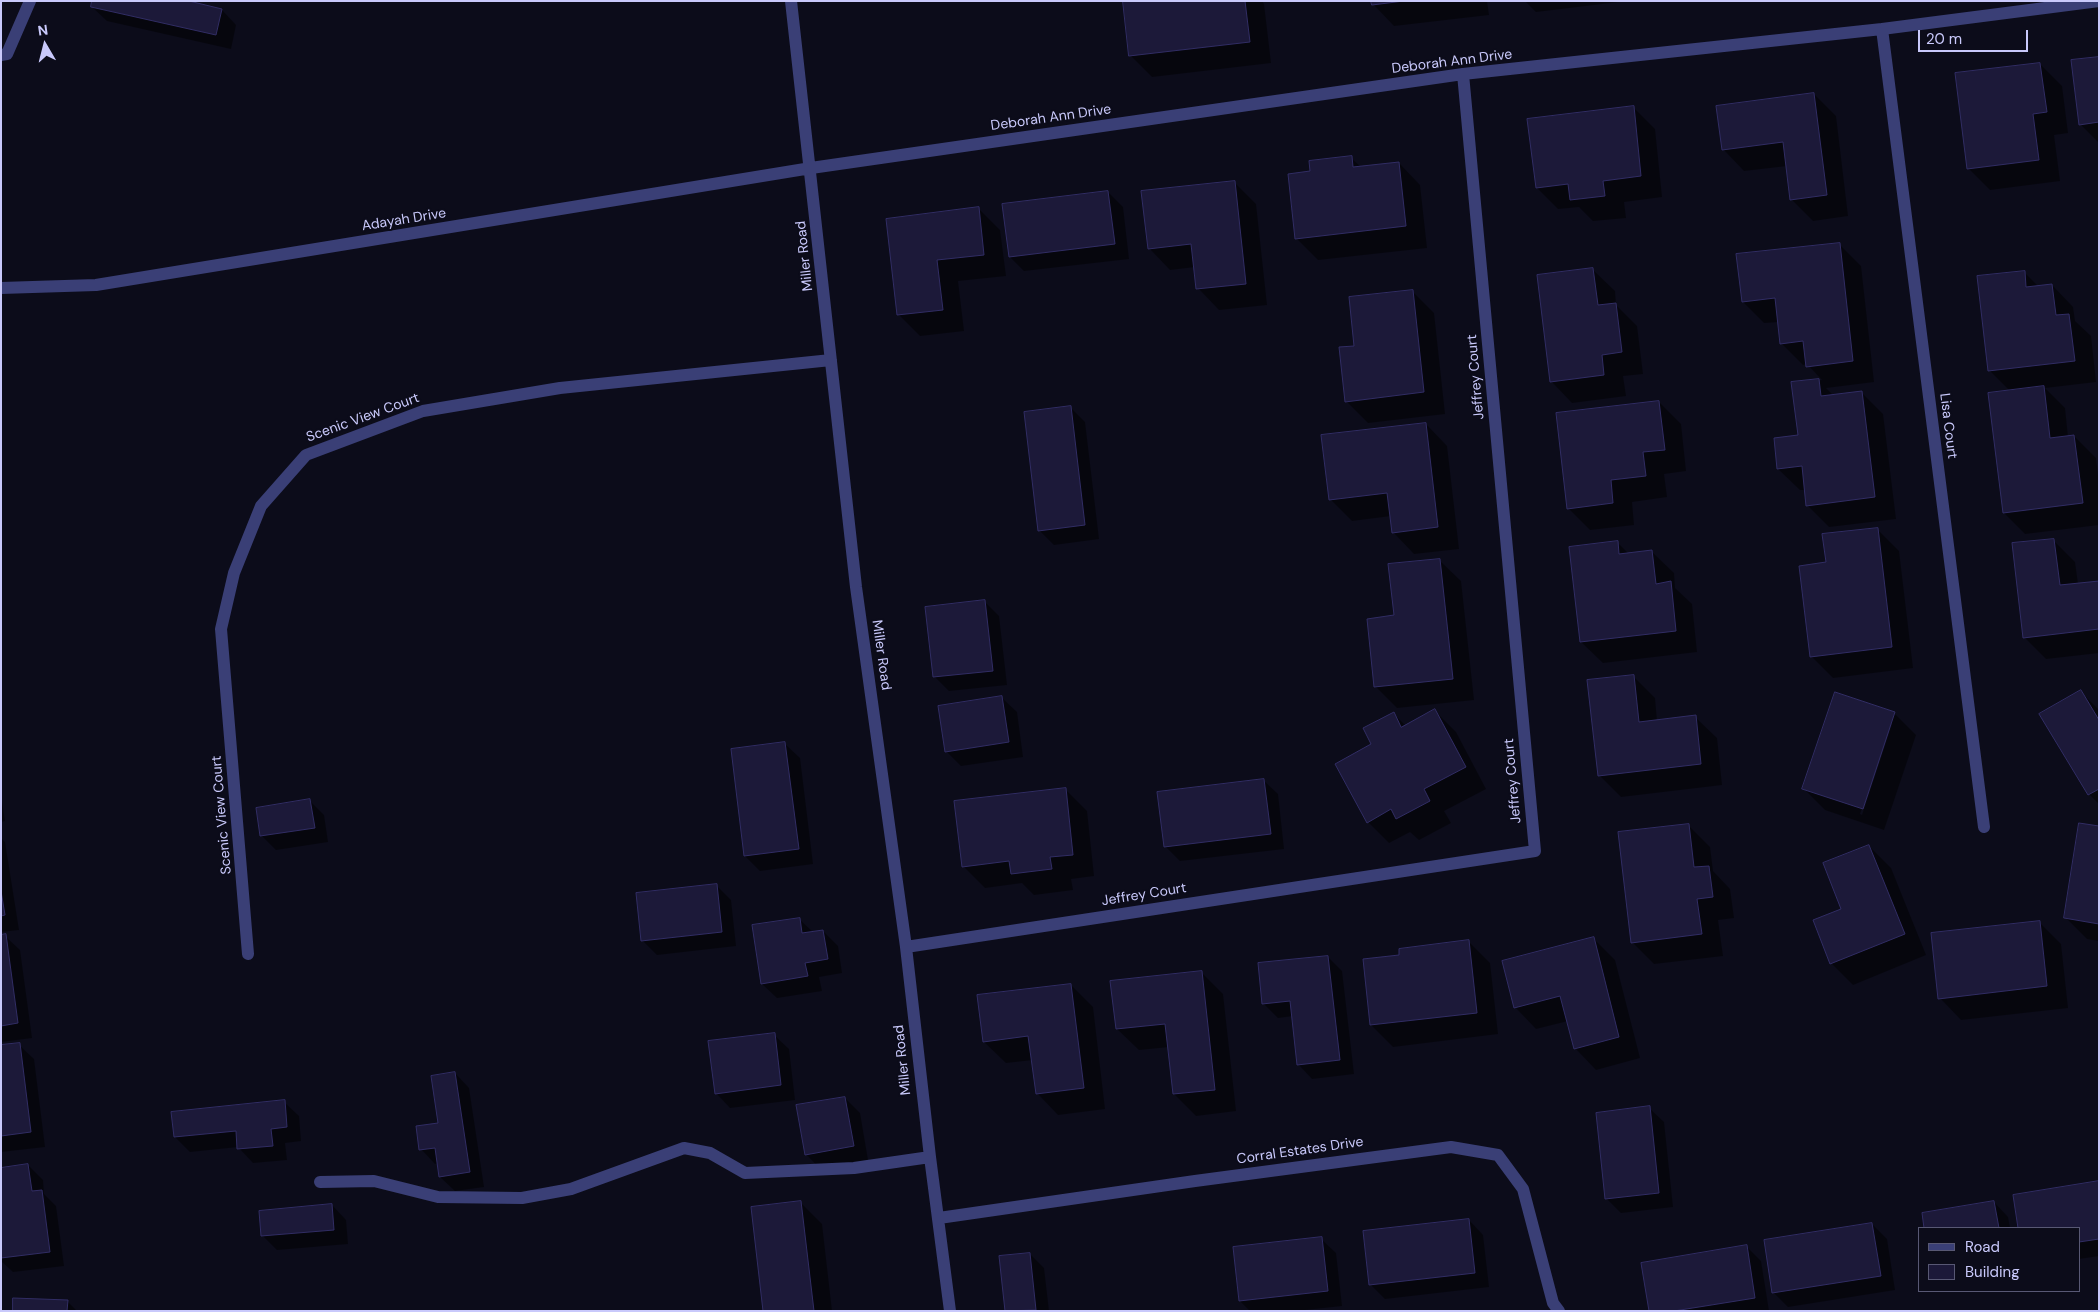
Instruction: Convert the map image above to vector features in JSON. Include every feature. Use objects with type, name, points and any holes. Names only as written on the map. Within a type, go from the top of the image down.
[{"type":"street","points":[[1,55],[7,54],[30,1]]},
{"type":"street","name":"Miller Road","points":[[791,1],[856,587],[906,946],[950,1311]]},
{"type":"street","name":"Deborah Ann Drive","points":[[811,168],[1463,74],[1882,29],[2099,2]]},
{"type":"street","name":"Lisa Court","points":[[1882,29],[1984,827]]},
{"type":"street","name":"Jeffrey Court","points":[[906,946],[1535,851],[1463,74]]},
{"type":"street","name":"Adayah Drive","points":[[1,288],[96,285],[811,168]]},
{"type":"street","name":"Scenic View Court","points":[[248,954],[221,629],[234,573],[261,506],[306,455],[423,411],[560,388],[831,360]]},
{"type":"street","name":"Corral Estates Drive","points":[[939,1218],[1451,1146],[1498,1155],[1523,1190],[1553,1303],[1559,1311]]},
{"type":"street","points":[[320,1182],[374,1181],[438,1197],[522,1198],[571,1189],[684,1148],[710,1153],[745,1173],[854,1168],[930,1157]]},
{"type":"building","points":[[92,1],[189,1],[222,9],[216,35],[91,7]]},
{"type":"building","points":[[1123,1],[1245,1],[1250,42],[1129,56]]},
{"type":"building","points":[[1371,1],[1404,1],[1372,5]]},
{"type":"building","points":[[2099,57],[2099,122],[2079,125],[2071,60]]},
{"type":"building","points":[[2040,63],[2047,112],[2033,114],[2039,160],[1967,169],[1955,73]]},
{"type":"building","points":[[1814,93],[1827,195],[1790,200],[1783,142],[1722,150],[1716,106]]},
{"type":"building","points":[[1634,106],[1641,176],[1603,181],[1605,196],[1570,200],[1568,184],[1536,188],[1527,119]]},
{"type":"building","points":[[1352,156],[1353,167],[1399,162],[1406,226],[1295,239],[1288,174],[1310,171],[1309,161]]},
{"type":"building","points":[[1235,181],[1246,284],[1196,289],[1191,244],[1148,249],[1141,191]]},
{"type":"building","points":[[1108,191],[1115,244],[1009,257],[1002,204]]},
{"type":"building","points":[[979,207],[984,255],[937,260],[943,310],[897,315],[886,219]]},
{"type":"building","points":[[1840,243],[1853,361],[1806,367],[1803,341],[1780,344],[1775,298],[1742,302],[1736,254]]},
{"type":"building","points":[[1593,268],[1598,305],[1616,303],[1622,352],[1602,355],[1604,375],[1550,382],[1537,275]]},
{"type":"building","points":[[2025,271],[2026,287],[2052,284],[2056,315],[2069,314],[2075,361],[1988,371],[1977,276]]},
{"type":"building","points":[[1413,290],[1424,392],[1345,402],[1339,347],[1354,346],[1349,297]]},
{"type":"building","points":[[1819,379],[1821,396],[1862,391],[1875,497],[1806,506],[1802,466],[1777,469],[1774,438],[1798,435],[1791,382]]},
{"type":"building","points":[[2044,386],[2050,438],[2074,435],[2083,503],[2003,513],[1988,393]]},
{"type":"building","points":[[1659,401],[1665,450],[1643,452],[1646,476],[1611,480],[1613,503],[1567,509],[1556,413]]},
{"type":"building","points":[[1071,406],[1085,525],[1038,531],[1024,412]]},
{"type":"building","points":[[1426,423],[1438,527],[1392,533],[1387,493],[1329,500],[1321,435]]},
{"type":"building","points":[[1878,528],[1892,647],[1810,657],[1799,566],[1826,562],[1822,534]]},
{"type":"building","points":[[2054,539],[2060,585],[2099,581],[2099,629],[2023,638],[2012,543]]},
{"type":"building","points":[[1618,541],[1619,554],[1652,550],[1656,584],[1671,581],[1676,631],[1580,642],[1569,547]]},
{"type":"building","points":[[1440,559],[1453,679],[1374,687],[1367,619],[1394,615],[1388,564]]},
{"type":"building","points":[[985,600],[993,671],[933,677],[925,607]]},
{"type":"building","points":[[1634,675],[1639,722],[1696,715],[1701,764],[1598,776],[1587,680]]},
{"type":"building","points":[[2081,690],[2099,720],[2099,789],[2088,795],[2039,714]]},
{"type":"building","points":[[1835,692],[1895,712],[1863,809],[1802,789]]},
{"type":"building","points":[[1002,696],[1009,742],[945,752],[938,706]]},
{"type":"building","points":[[1435,709],[1466,767],[1424,789],[1430,801],[1396,819],[1391,809],[1367,823],[1335,764],[1371,744],[1363,728],[1394,712],[1401,727]]},
{"type":"building","points":[[785,742],[799,849],[744,856],[731,749]]},
{"type":"building","points":[[1264,779],[1271,834],[1164,847],[1157,792]]},
{"type":"building","points":[[1066,788],[1073,855],[1050,857],[1052,869],[1011,874],[1009,861],[962,867],[954,801]]},
{"type":"building","points":[[310,799],[315,828],[260,836],[256,808]]},
{"type":"building","points":[[2079,823],[2099,826],[2099,924],[2064,918]]},
{"type":"building","points":[[1689,824],[1694,867],[1709,866],[1713,897],[1697,899],[1702,934],[1631,943],[1618,832]]},
{"type":"building","points":[[1869,845],[1905,934],[1830,964],[1813,920],[1841,909],[1823,863]]},
{"type":"building","points":[[717,884],[722,932],[641,941],[636,893]]},
{"type":"building","points":[[1,891],[5,915],[1,916]]},
{"type":"building","points":[[800,918],[802,933],[823,930],[828,959],[805,963],[808,976],[761,984],[752,925]]},
{"type":"building","points":[[2040,921],[2047,986],[1938,999],[1931,933]]},
{"type":"building","points":[[6,934],[18,1023],[1,1026],[1,935]]},
{"type":"building","points":[[1594,937],[1619,1037],[1574,1049],[1560,996],[1514,1008],[1502,961]]},
{"type":"building","points":[[1469,940],[1477,1013],[1370,1025],[1363,959],[1399,955],[1399,949]]},
{"type":"building","points":[[1328,956],[1340,1060],[1297,1065],[1290,1001],[1262,1004],[1258,963]]},
{"type":"building","points":[[1202,971],[1215,1090],[1173,1094],[1165,1024],[1116,1029],[1110,981]]},
{"type":"building","points":[[1071,984],[1084,1088],[1036,1094],[1028,1036],[983,1042],[977,995]]},
{"type":"building","points":[[775,1033],[781,1085],[715,1094],[708,1041]]},
{"type":"building","points":[[20,1043],[31,1132],[1,1136],[1,1045]]},
{"type":"building","points":[[455,1072],[470,1172],[439,1177],[435,1148],[419,1150],[416,1126],[438,1123],[431,1076]]},
{"type":"building","points":[[845,1097],[854,1146],[805,1155],[796,1105]]},
{"type":"building","points":[[285,1100],[287,1127],[271,1129],[273,1146],[237,1149],[236,1131],[174,1137],[171,1112]]},
{"type":"building","points":[[1650,1106],[1659,1193],[1605,1199],[1596,1113]]},
{"type":"building","points":[[28,1164],[32,1191],[42,1190],[50,1252],[1,1258],[1,1168]]},
{"type":"building","points":[[2099,1181],[2099,1239],[2080,1242],[2080,1227],[2018,1227],[2013,1195]]},
{"type":"building","points":[[801,1201],[814,1311],[763,1311],[751,1207]]},
{"type":"building","points":[[1994,1201],[1999,1227],[1924,1227],[1922,1213]]},
{"type":"building","points":[[332,1204],[334,1230],[261,1236],[259,1211]]},
{"type":"building","points":[[1469,1219],[1475,1273],[1369,1285],[1363,1231]]},
{"type":"building","points":[[1872,1223],[1881,1276],[1772,1293],[1764,1240]]},
{"type":"building","points":[[1322,1237],[1328,1291],[1239,1301],[1233,1247]]},
{"type":"building","points":[[1747,1245],[1755,1298],[1674,1311],[1649,1311],[1641,1263]]},
{"type":"building","points":[[1030,1253],[1036,1310],[1005,1311],[999,1256]]},
{"type":"building","points":[[13,1298],[68,1300],[67,1311],[13,1311]]}]
